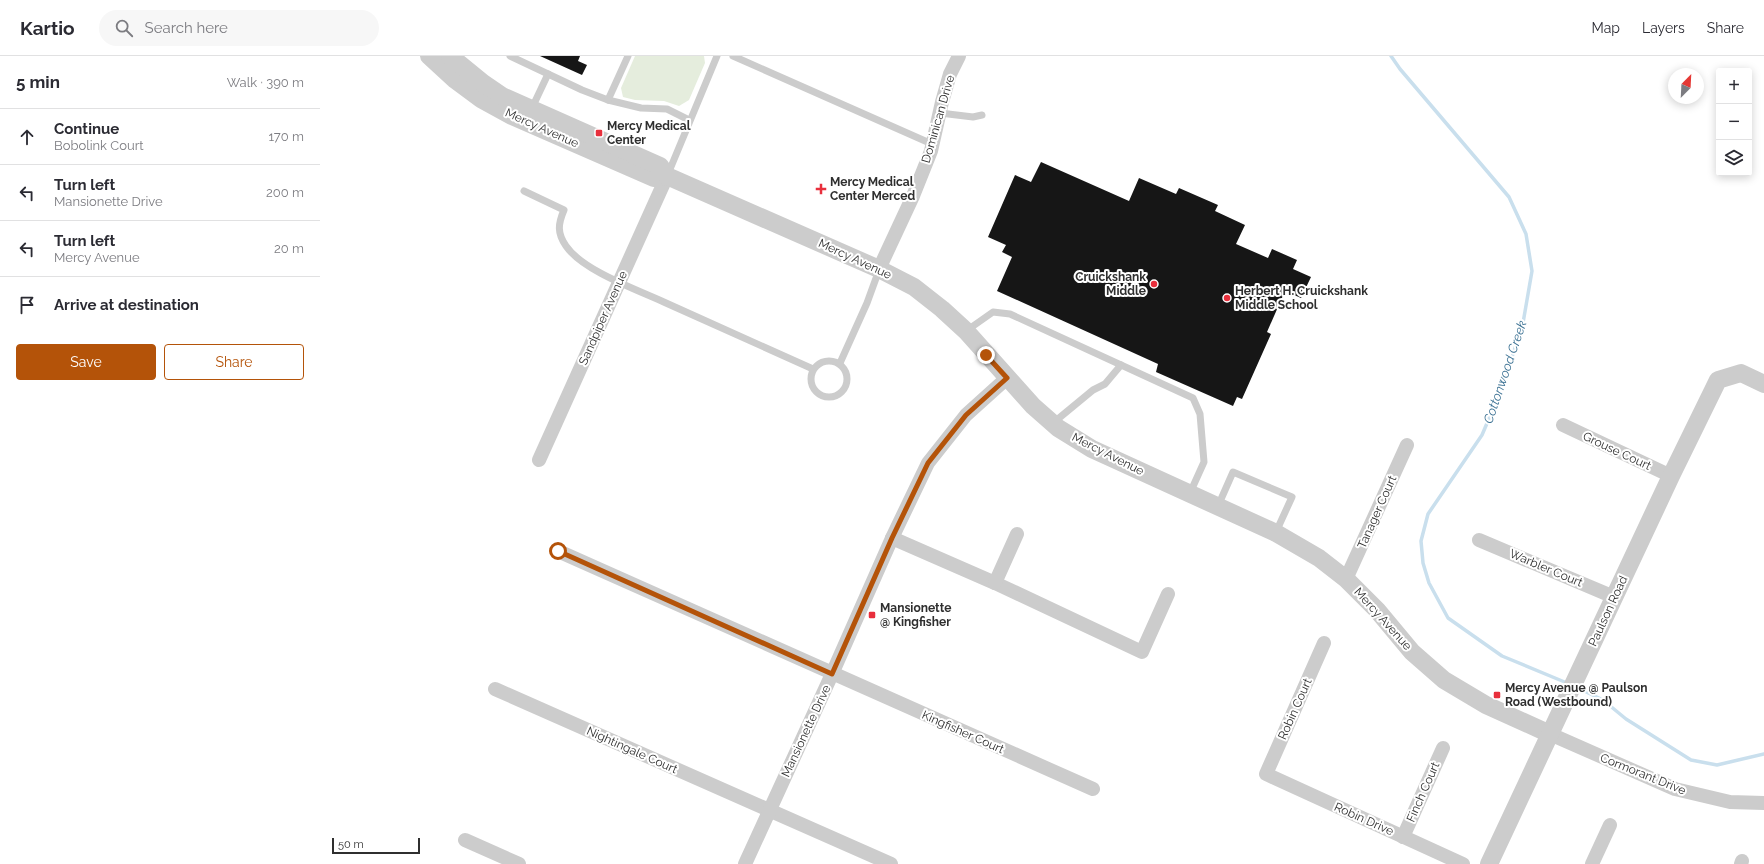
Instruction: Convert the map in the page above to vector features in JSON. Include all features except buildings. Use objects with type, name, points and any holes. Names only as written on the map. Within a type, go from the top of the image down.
[{"type":"street","name":"Mercy Avenue","points":[[429,56],[454,79],[481,99],[512,116],[654,178],[667,176]]},
{"type":"street","name":"Mercy Avenue","points":[[450,56],[502,96],[660,166],[667,176],[879,269],[914,287],[942,309],[966,331],[1033,406],[1053,423],[1092,449],[1276,533],[1319,558],[1346,579],[1377,610],[1412,652],[1444,680],[1486,705],[1550,734]]},
{"type":"street","name":"Dominican Drive","points":[[879,269],[913,196],[932,144],[950,74],[959,56]]},
{"type":"street","name":"Sandpiper Avenue","points":[[539,460],[667,176]]},
{"type":"street","name":"Paulson Road","points":[[1489,864],[1671,476],[1718,380],[1741,373],[1764,384]]},
{"type":"street","name":"Mansionette Drive","points":[[745,864],[832,674],[892,538],[928,463],[966,415],[1007,378]]},
{"type":"street","name":"Grouse Court","points":[[1563,425],[1671,476]]},
{"type":"street","name":"Tanager Court","points":[[1346,579],[1407,445]]},
{"type":"street","points":[[995,583],[1017,534]]},
{"type":"street","points":[[892,538],[995,583],[1142,652],[1168,594]]},
{"type":"street","name":"Warbler Court","points":[[1479,540],[1614,597]]},
{"type":"street","name":"Kingfisher Court","points":[[558,551],[832,674],[1094,789]]},
{"type":"street","name":"Robin Court","points":[[1266,774],[1324,643]]},
{"type":"street","name":"Nightingale Court","points":[[495,689],[891,864]]},
{"type":"street","name":"Cormorant Drive","points":[[1550,734],[1675,789],[1730,802],[1764,803]]},
{"type":"street","name":"Finch Court","points":[[1403,837],[1443,748]]},
{"type":"street","name":"Robin Drive","points":[[1266,774],[1463,864]]},
{"type":"street","points":[[1592,864],[1610,825]]},
{"type":"street","points":[[465,840],[519,864]]},
{"type":"lane","points":[[608,100],[628,56]]},
{"type":"lane","points":[[667,176],[716,56]]},
{"type":"lane","points":[[733,56],[932,144]]},
{"type":"lane","points":[[514,57],[548,74],[608,100],[641,108],[667,109],[689,120]]},
{"type":"lane","points":[[532,108],[548,74]]},
{"type":"lane","points":[[940,114],[973,117],[982,115]]},
{"type":"lane","points":[[524,191],[564,210],[559,220],[559,234],[567,248],[581,261],[619,282],[813,369]]},
{"type":"lane","points":[[840,364],[867,303],[879,269]]},
{"type":"lane","points":[[966,331],[993,312],[1010,314],[1193,398],[1200,414],[1204,462],[1190,493]]},
{"type":"lane","points":[[822,361],[834,361],[840,364],[844,368],[848,379],[843,390],[833,397],[821,395],[816,391],[811,381],[813,369],[822,361]]},
{"type":"lane","points":[[1053,423],[1093,390],[1105,384],[1121,365]]},
{"type":"lane","points":[[1218,506],[1233,472],[1292,497],[1276,533]]},
{"type":"green space","points":[[635,56],[704,56],[705,63],[689,100],[679,106],[664,101],[635,100],[623,97],[621,88]]},
{"type":"waterway","name":"Cottonwood Creek","points":[[1391,56],[1400,69],[1509,197],[1526,234],[1532,271],[1523,323],[1502,388],[1482,435],[1428,514],[1421,541],[1423,563],[1429,583],[1448,618],[1502,656],[1567,683]]},
{"type":"waterway","name":"Cottonwood Creek","points":[[1576,687],[1603,700],[1626,719],[1691,760],[1717,765],[1764,754]]},
{"type":"place","name":"Mercy Medical Center","points":[[599,133]]},
{"type":"place","name":"Mercy Medical Center Merced","points":[[821,189]]},
{"type":"place","name":"Cruickshank Middle","points":[[1154,284]]},
{"type":"place","name":"Herbert H. Cruickshank Middle School","points":[[1227,298]]},
{"type":"place","name":"Mansionette @ Kingfisher","points":[[872,615]]},
{"type":"place","name":"Mercy Avenue @ Paulson Road (Westbound)","points":[[1497,695]]},
{"type":"route","points":[[558,551],[832,674],[892,538],[928,463],[950,432],[966,415],[1007,378],[986,355]]}]
